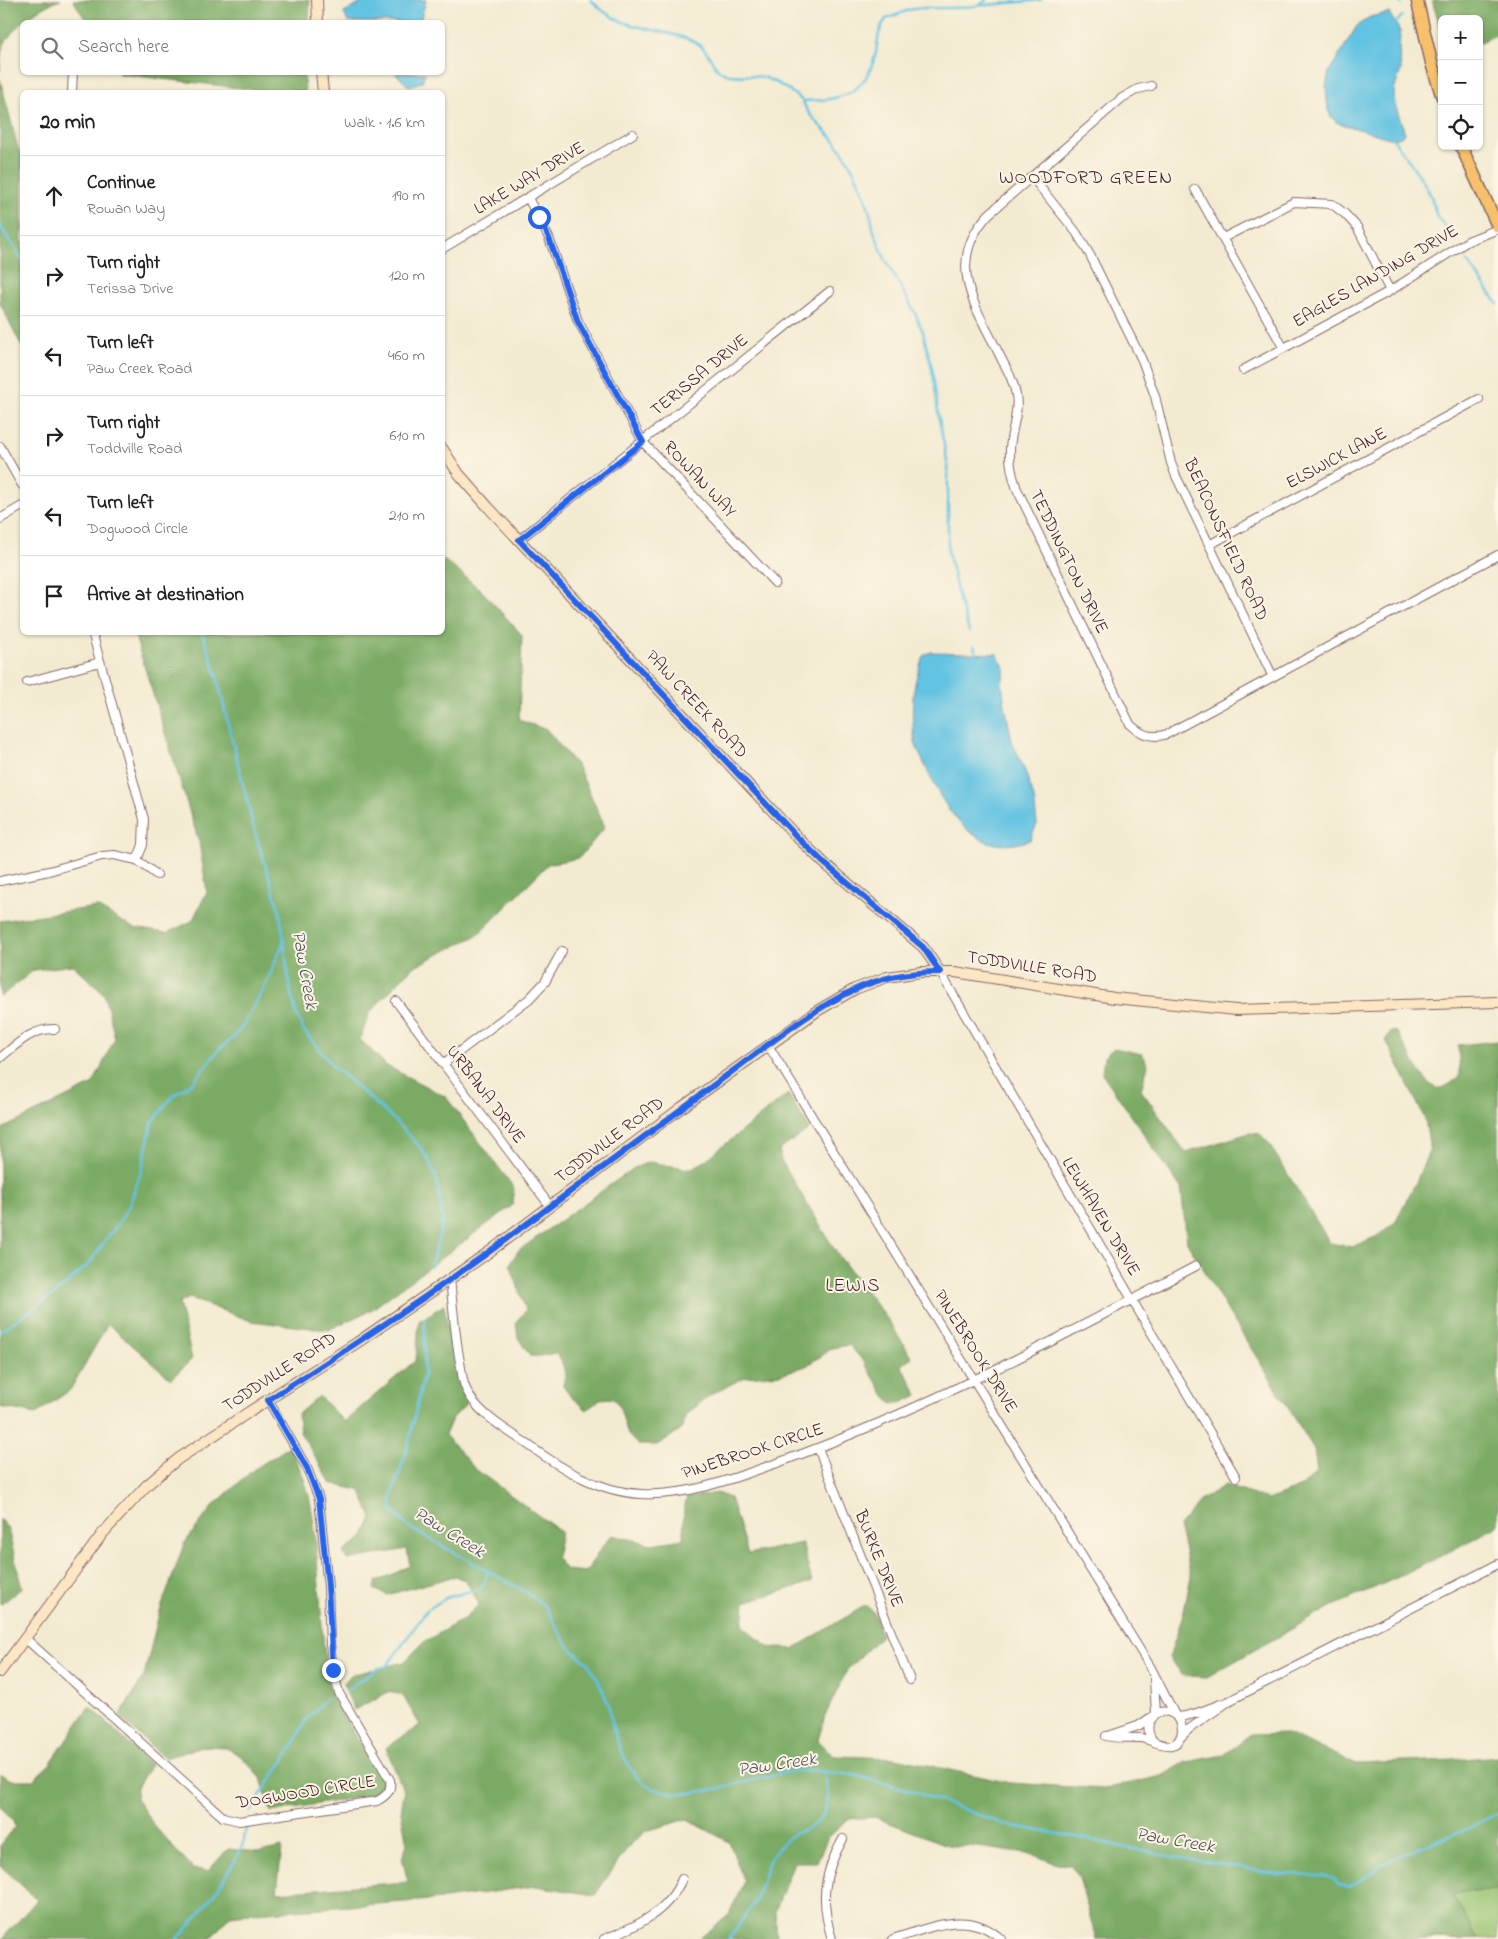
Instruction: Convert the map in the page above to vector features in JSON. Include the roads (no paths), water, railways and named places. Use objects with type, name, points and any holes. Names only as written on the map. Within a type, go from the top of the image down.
[{"type":"main road","points":[[1418,0],[1432,65],[1438,84]]},
{"type":"main road","points":[[1463,150],[1498,228]]},
{"type":"street","points":[[317,0],[318,20]]},
{"type":"street","points":[[72,90],[73,75]]},
{"type":"street","points":[[321,75],[323,90]]},
{"type":"street","name":"TEDDINGTON DRIVE","points":[[1152,86],[1138,89],[1122,98],[981,222],[969,245],[965,263],[966,277],[971,296],[1013,383],[1016,396],[1017,409],[1011,442],[1011,468],[1016,489],[1130,724],[1136,730],[1152,737],[1167,734],[1498,555]]},
{"type":"street","name":"LAKE WAY DRIVE","points":[[445,247],[633,134]]},
{"type":"street","name":"BEACONSFIELD ROAD","points":[[1032,177],[1076,232],[1090,255],[1142,360],[1155,396],[1171,463],[1273,677]]},
{"type":"street","points":[[1195,189],[1283,347]]},
{"type":"street","name":"ROWAN WAY","points":[[528,198],[549,238],[578,322],[643,442],[775,583]]},
{"type":"street","points":[[1223,238],[1294,202],[1332,204],[1357,227],[1390,291]]},
{"type":"street","name":"EAGLES LANDING DRIVE","points":[[1243,370],[1390,291],[1450,251],[1498,228]]},
{"type":"street","name":"TERISSA DRIVE","points":[[519,540],[830,291]]},
{"type":"street","name":"ELSWICK LANE","points":[[1209,545],[1479,399]]},
{"type":"street","points":[[0,446],[20,481]]},
{"type":"street","name":"PAW CREEK ROAD","points":[[445,453],[459,474],[519,540],[798,838],[824,863],[923,947],[940,972]]},
{"type":"street","points":[[0,519],[20,507]]},
{"type":"street","points":[[93,635],[144,819],[143,845],[137,860]]},
{"type":"street","points":[[27,682],[100,662]]},
{"type":"street","points":[[0,881],[49,871],[102,856],[114,855],[137,860],[157,875]]},
{"type":"street","points":[[443,1064],[529,999],[545,982],[562,951]]},
{"type":"street","name":"LEWHAVEN DRIVE","points":[[940,972],[1236,1477]]},
{"type":"street","name":"TODDVILLE ROAD","points":[[0,1672],[103,1533],[147,1485],[200,1444],[358,1342],[450,1279],[768,1045],[817,1011],[855,989],[898,975],[955,972],[1132,1000],[1236,1010],[1498,1002]]},
{"type":"street","name":"URBANA DRIVE","points":[[396,1001],[550,1206]]},
{"type":"street","points":[[0,1058],[30,1035],[45,1029],[55,1029]]},
{"type":"street","name":"PINEBROOK DRIVE","points":[[768,1045],[1030,1469],[1176,1716]]},
{"type":"street","name":"PINEBROOK CIRCLE","points":[[450,1279],[457,1347],[463,1380],[471,1398],[497,1423],[536,1450],[585,1479],[613,1489],[638,1494],[676,1492],[701,1487],[765,1467],[883,1422],[974,1380],[1196,1266]]},
{"type":"street","name":"DOGWOOD CIRCLE","points":[[25,1638],[223,1817],[239,1821],[261,1818],[310,1809],[377,1801],[388,1793],[390,1780],[346,1706],[335,1681],[330,1644],[328,1586],[321,1511],[315,1486],[268,1400]]},
{"type":"street","name":"BURKE DRIVE","points":[[818,1448],[910,1680]]},
{"type":"street","points":[[1227,1702],[1219,1710],[1189,1729],[1170,1745],[1164,1746],[1141,1738],[1116,1739],[1106,1736],[1138,1726],[1154,1716],[1167,1712],[1176,1716],[1190,1716],[1227,1702],[1498,1564]]},
{"type":"street","name":"PINEBROOK DRIVE","points":[[1154,1676],[1154,1716]]},
{"type":"street","points":[[1154,1716],[1149,1722],[1148,1732],[1154,1742]]},
{"type":"street","points":[[1176,1716],[1182,1727],[1179,1738]]},
{"type":"street","points":[[832,1939],[826,1921],[824,1892],[829,1866],[844,1840]]},
{"type":"street","points":[[604,1939],[636,1925],[659,1910],[676,1892],[682,1878]]},
{"type":"street","points":[[893,1939],[948,1923],[962,1921],[983,1926],[1000,1939]]},
{"type":"water","points":[[366,0],[426,0],[421,20],[347,20],[344,13]]},
{"type":"water","points":[[1389,13],[1400,31],[1399,52],[1401,70],[1394,90],[1395,105],[1405,133],[1401,137],[1393,139],[1338,123],[1331,117],[1328,110],[1326,87],[1329,72],[1357,26],[1370,17]]},
{"type":"water","points":[[397,75],[424,75],[422,82],[408,86]]},
{"type":"water","points":[[931,652],[997,654],[1005,669],[1002,684],[1012,741],[1034,798],[1037,824],[1030,840],[1011,845],[994,844],[979,838],[966,829],[955,817],[944,803],[936,788],[916,745],[912,708],[920,665],[924,655]]},
{"type":"waterway","points":[[591,0],[603,11],[628,24],[668,33],[695,42],[704,49],[721,72],[733,75],[762,77],[787,89],[803,101],[816,122],[834,140],[848,160],[860,183],[874,232],[885,259],[915,313],[923,332],[932,368],[948,466],[948,552],[969,631]]},
{"type":"waterway","points":[[981,4],[987,0]]},
{"type":"waterway","points":[[803,101],[841,96],[859,86],[866,78],[872,66],[880,31],[886,19],[920,8],[956,8],[1041,0]]},
{"type":"waterway","points":[[1400,0],[1401,4]]},
{"type":"waterway","points":[[1395,24],[1402,16]]},
{"type":"waterway","points":[[1392,137],[1421,178],[1431,196],[1437,217],[1453,235]]},
{"type":"waterway","name":"Paw Creek","points":[[0,226],[20,256]]},
{"type":"waterway","points":[[1467,261],[1498,304]]},
{"type":"waterway","name":"Paw Creek","points":[[203,635],[215,670],[254,829],[280,912],[290,990],[297,1016],[304,1031],[333,1066],[391,1117],[420,1147],[429,1161],[436,1177],[443,1220],[431,1267]]},
{"type":"waterway","points":[[974,646],[977,655]]},
{"type":"waterway","points":[[0,1331],[55,1294],[90,1263],[119,1223],[130,1203],[141,1172],[152,1123],[172,1097],[194,1081],[220,1048],[232,1039],[244,1024],[267,982],[283,943]]},
{"type":"waterway","name":"Paw Creek","points":[[425,1318],[424,1374],[406,1454],[391,1499],[393,1512],[410,1528],[524,1591],[545,1606],[563,1638],[573,1651],[588,1663],[598,1680],[609,1705],[613,1728],[620,1749],[631,1770],[641,1782],[653,1789],[674,1793],[691,1793],[721,1788],[787,1772],[811,1770],[854,1775],[906,1789],[1007,1825],[1087,1839],[1151,1853],[1279,1874],[1323,1875],[1334,1879],[1340,1885],[1350,1887],[1397,1857],[1471,1827],[1498,1813]]},
{"type":"waterway","points":[[347,1690],[376,1669],[387,1666],[427,1610],[446,1598],[481,1588],[485,1582],[487,1570]]},
{"type":"waterway","points":[[250,1811],[293,1746],[305,1721],[327,1698]]},
{"type":"waterway","points":[[729,1939],[756,1900],[769,1861],[776,1851],[789,1837],[810,1827],[822,1816],[828,1795],[824,1772]]},
{"type":"waterway","points":[[177,1939],[204,1908],[230,1869],[243,1844],[246,1826]]},
{"type":"district","name":"WOODFORD GREEN","points":[[1086,178]]},
{"type":"district","name":"LEWIS","points":[[853,1286]]}]
